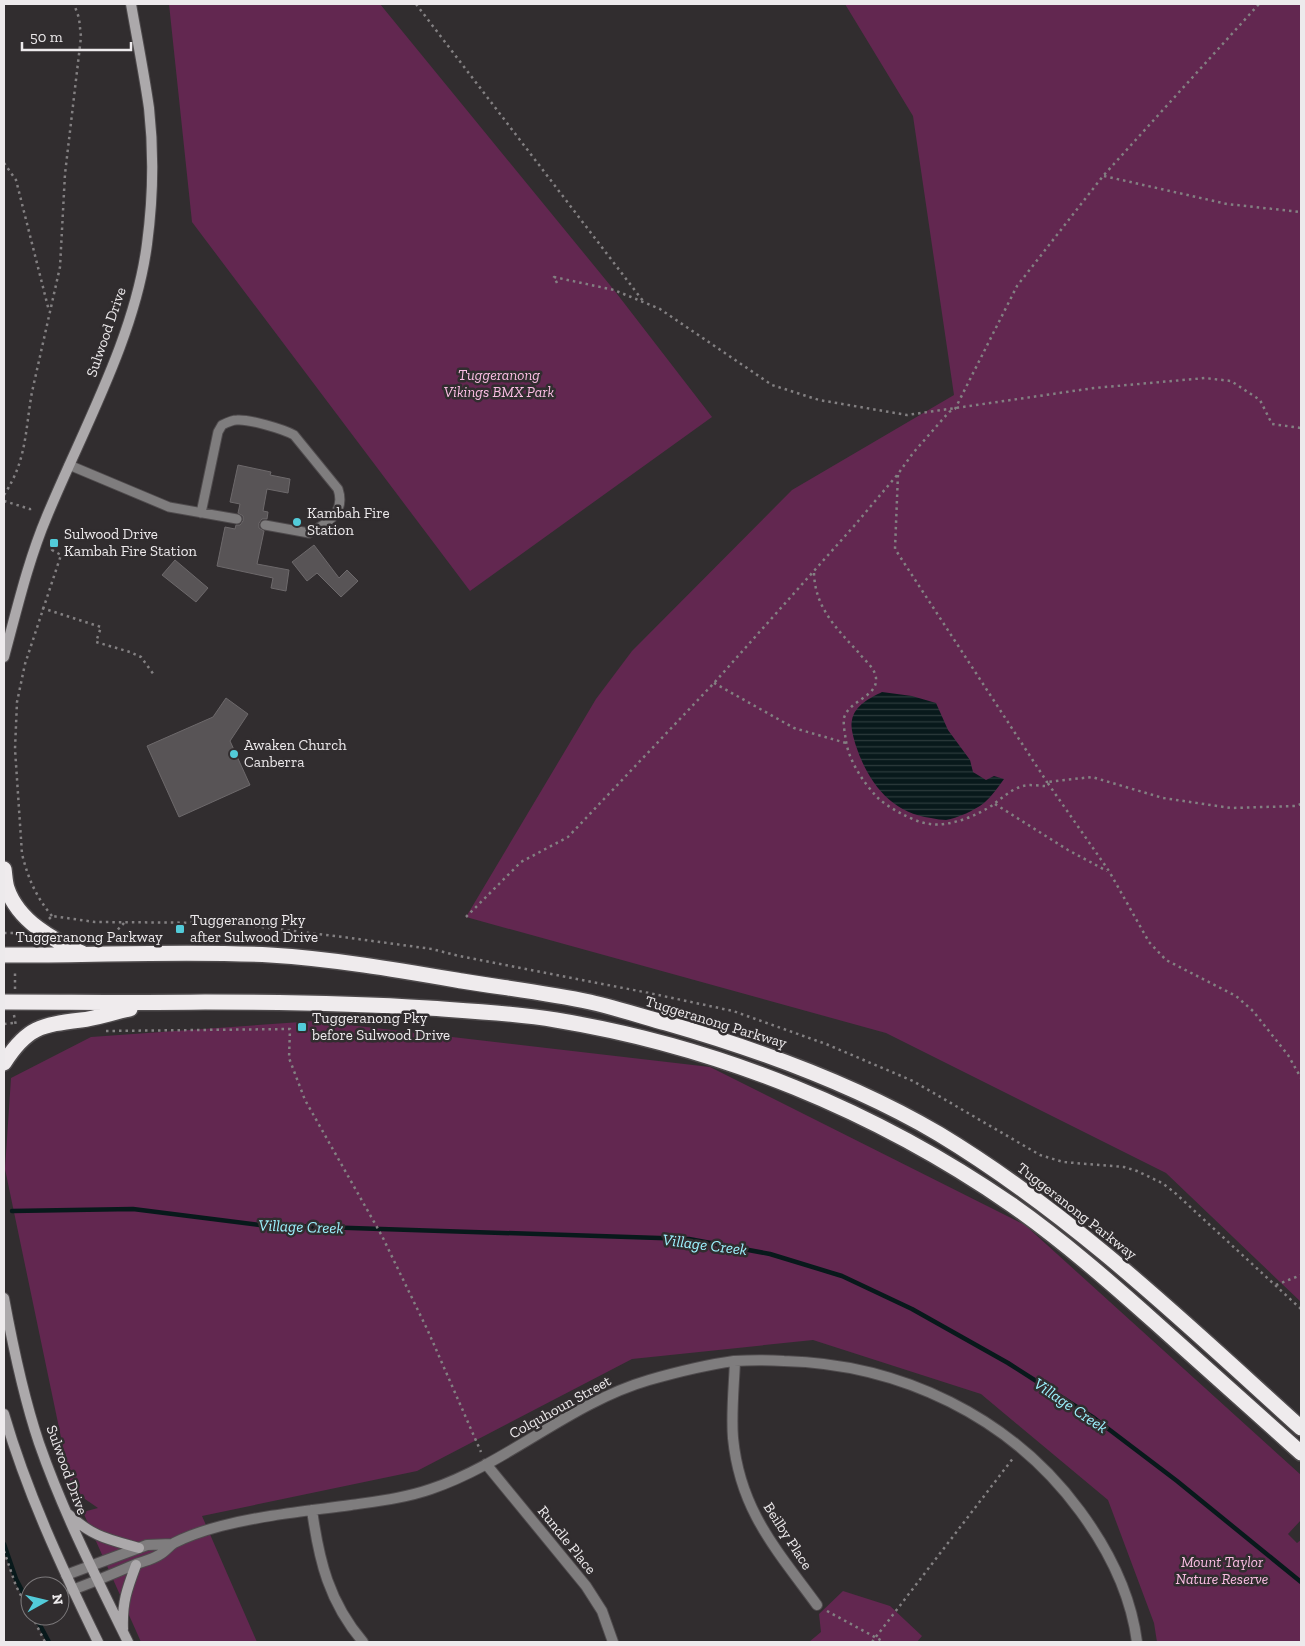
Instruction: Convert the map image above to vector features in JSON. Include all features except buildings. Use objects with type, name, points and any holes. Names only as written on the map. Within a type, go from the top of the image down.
[{"type":"highway","points":[[4,869],[7,889],[22,913],[47,935],[88,955]]},
{"type":"highway","name":"Tuggeranong Parkway","points":[[10,955],[204,953],[271,955],[337,961],[536,991],[594,1003],[710,1036],[785,1062],[853,1090],[896,1111],[937,1133],[1015,1183],[1071,1225],[1131,1275],[1301,1428]]},
{"type":"highway","points":[[9,1002],[303,1002],[502,1013],[608,1030],[674,1046],[759,1074],[810,1093],[875,1122],[921,1147],[1009,1203],[1120,1291],[1301,1453]]},
{"type":"highway","points":[[4,1063],[21,1039],[37,1029],[57,1023],[82,1020],[156,1003]]},
{"type":"main road","name":"Sulwood Drive","points":[[4,664],[4,655],[16,610],[38,538],[115,358],[133,309],[147,246],[150,211],[151,143],[149,108],[131,4]]},
{"type":"main road","name":"Sulwood Drive","points":[[4,1298],[18,1368],[38,1441],[64,1510],[128,1642]]},
{"type":"main road","points":[[4,1414],[12,1443],[40,1517],[72,1590],[98,1642]]},
{"type":"main road","points":[[64,1510],[85,1529],[106,1539],[139,1548]]},
{"type":"main road","points":[[123,1632],[122,1609],[126,1591],[136,1564]]},
{"type":"street","name":"Colquhoun Street","points":[[66,1575],[147,1545],[172,1544],[218,1527],[262,1517],[388,1500],[430,1489],[486,1464],[583,1408],[645,1381],[689,1369],[735,1361],[807,1362],[854,1368],[899,1380],[942,1397],[981,1418],[1035,1459],[1067,1494],[1095,1531],[1116,1571],[1131,1614],[1137,1642]]},
{"type":"street","name":"Beilby Place","points":[[735,1361],[733,1436],[738,1468],[747,1500],[762,1529],[817,1605]]},
{"type":"street","name":"Rundle Place","points":[[486,1464],[586,1586],[602,1611],[613,1642]]},
{"type":"street","points":[[312,1510],[324,1574],[338,1607],[363,1642]]},
{"type":"street","name":"Colquhoun Street","points":[[72,1590],[159,1555],[172,1544]]},
{"type":"lane","points":[[201,513],[218,432],[222,425],[236,420],[244,421],[286,430],[294,435],[338,489],[341,498],[334,517],[309,533],[265,525]]},
{"type":"lane","points":[[69,466],[169,506],[237,519]]},
{"type":"path","points":[[4,495],[12,483],[20,464],[28,426],[30,400],[60,267],[65,174],[81,36],[79,18],[74,4]]},
{"type":"path","points":[[416,4],[644,302]]},
{"type":"path","points":[[466,917],[521,862],[568,837],[714,683],[898,474],[913,452],[955,409],[1017,286],[1103,176],[1259,4]]},
{"type":"path","points":[[4,164],[16,180],[49,312]]},
{"type":"path","points":[[1103,176],[1227,204],[1301,212]]},
{"type":"path","points":[[557,283],[554,277],[614,290],[660,309],[772,385],[819,400],[907,415],[1094,388],[1205,378],[1231,381],[1260,400],[1272,424],[1301,428]]},
{"type":"path","points":[[898,474],[895,549],[1047,782],[1109,871],[1149,942],[1166,960],[1236,996],[1242,1001],[1253,1011],[1288,1055],[1301,1078]]},
{"type":"path","points":[[4,501],[30,509],[30,513]]},
{"type":"path","points":[[52,916],[41,902],[26,874],[22,854],[15,749],[17,702],[25,664],[61,555],[52,550],[54,543]]},
{"type":"path","points":[[814,571],[814,585],[819,602],[835,626],[874,670],[876,680],[872,692],[852,705],[844,718],[846,743],[858,771],[870,789],[892,809],[908,817],[929,824],[940,824],[970,817],[995,804],[1001,797],[1023,786],[1046,786],[1047,782],[1092,777],[1163,798],[1231,808],[1296,806],[1301,804]]},
{"type":"path","points":[[42,608],[101,627],[96,642],[141,657],[154,674]]},
{"type":"path","points":[[714,683],[794,728],[846,743]]},
{"type":"path","points":[[995,804],[1068,850],[1109,871]]},
{"type":"path","points":[[4,933],[23,934]]},
{"type":"path","points":[[4,1024],[14,1023],[9,1002],[10,955],[17,933]]},
{"type":"path","points":[[97,1031],[290,1029],[289,1058],[305,1100],[382,1236],[428,1331],[486,1464]]},
{"type":"path","points":[[1276,1284],[1301,1275]]},
{"type":"path","points":[[872,1642],[1021,1448]]},
{"type":"path","points":[[4,1551],[20,1593]]},
{"type":"path","points":[[817,1605],[884,1642]]},
{"type":"path","points":[[37,1626],[45,1642]]},
{"type":"green space","name":"Tuggeranong Vikings BMX Park","points":[[169,4],[380,4],[614,290],[712,417],[470,591],[192,222]]},
{"type":"green space","points":[[845,4],[1301,4],[1301,1302],[1166,1173],[886,1033],[466,917],[596,699],[632,651],[792,490],[954,395],[913,116]]},
{"type":"green space","name":"Mount Taylor Nature Reserve","points":[[315,1021],[710,1067],[1025,1225],[1301,1475],[1301,1520],[1288,1534],[1297,1543],[1301,1540],[1301,1642],[1157,1642],[1154,1623],[1108,1500],[981,1394],[813,1340],[632,1359],[417,1471],[202,1516],[257,1642],[141,1642],[83,1512],[98,1508],[72,1490],[5,1169],[11,1078],[91,1037]]},
{"type":"green space","points":[[843,1591],[890,1606],[922,1636],[917,1642],[809,1642],[821,1632],[819,1614]]},
{"type":"shaded area","points":[[882,692],[912,696],[936,703],[948,730],[970,760],[973,772],[986,780],[994,776],[1004,779],[987,800],[966,813],[944,820],[917,815],[904,810],[883,794],[867,772],[861,759],[854,740],[852,726],[856,710]]},
{"type":"waterway","name":"Village Creek","points":[[12,1211],[133,1209],[260,1225],[689,1239],[770,1254],[842,1276],[912,1309],[1008,1363],[1094,1418],[1177,1481],[1301,1582]]},
{"type":"waterway","points":[[4,1544],[20,1587]]},
{"type":"waterway","points":[[40,1626],[49,1642]]},
{"type":"place","name":"Kambah Fire Station","points":[[297,522]]},
{"type":"place","name":"Sulwood Drive Kambah Fire Station","points":[[54,543]]},
{"type":"place","name":"Awaken Church Canberra","points":[[234,754]]},
{"type":"place","name":"Tuggeranong Pky after Sulwood Drive","points":[[180,929]]},
{"type":"place","name":"Tuggeranong Pky before Sulwood Drive","points":[[302,1027]]}]
